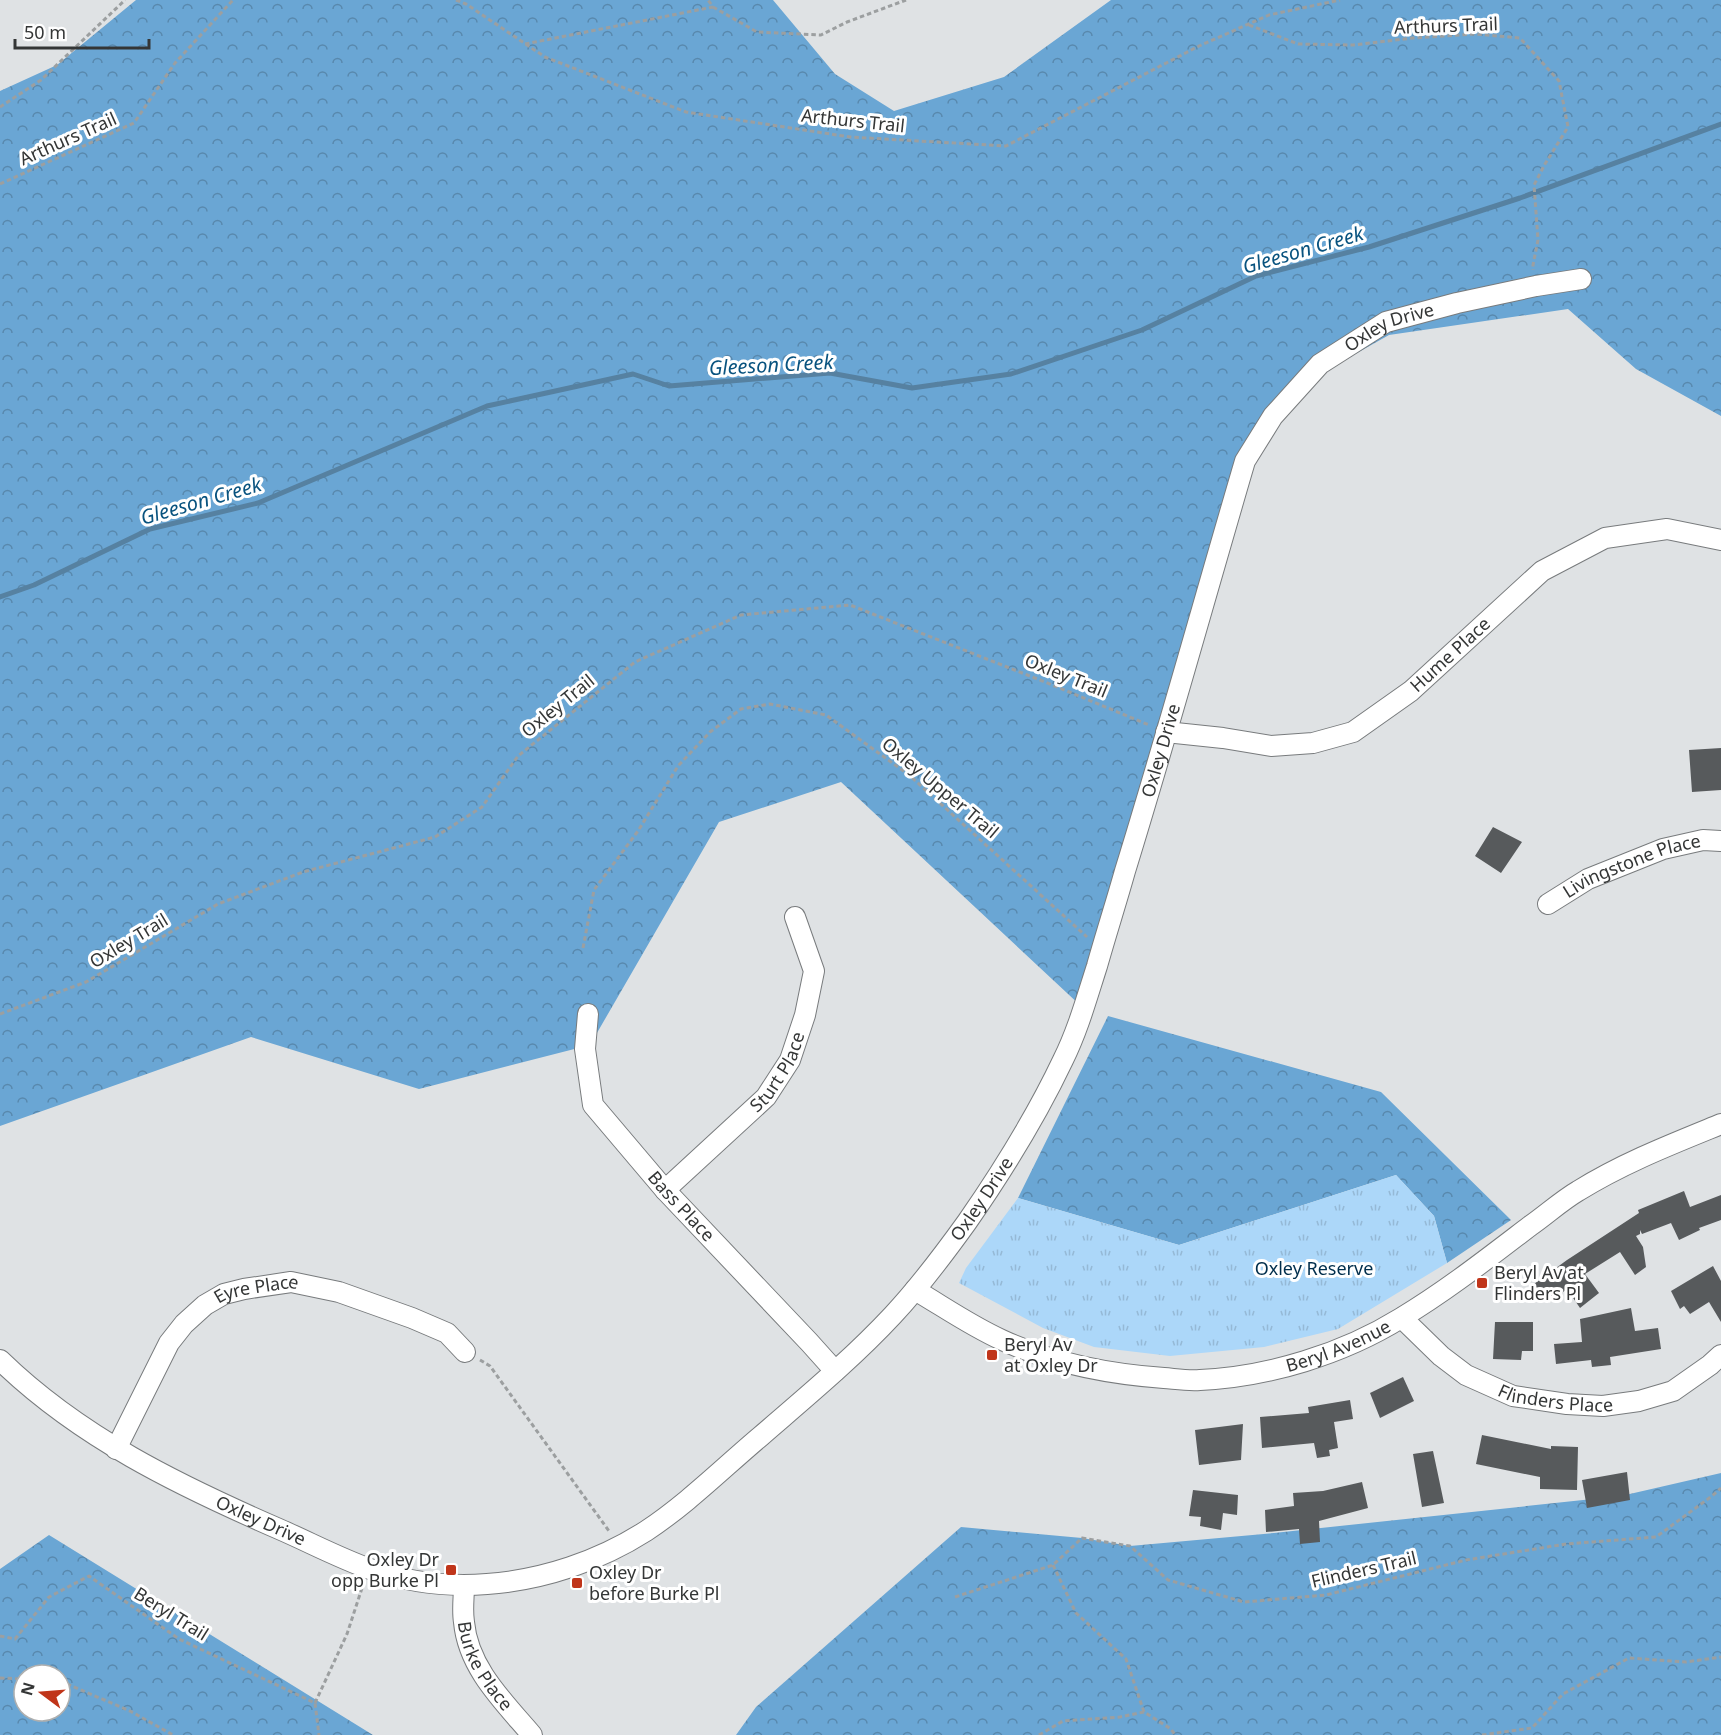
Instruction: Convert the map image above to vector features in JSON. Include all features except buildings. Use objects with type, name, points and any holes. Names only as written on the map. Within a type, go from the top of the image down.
[{"type":"street","name":"Oxley Drive","points":[[0,1360],[53,1405],[116,1449],[234,1510],[368,1569],[418,1581],[464,1585],[489,1584],[555,1573],[619,1546],[645,1532],[677,1508],[835,1371],[890,1319],[945,1252],[999,1176],[1038,1110],[1066,1054],[1087,997],[1147,800],[1245,460],[1273,416],[1320,364],[1386,322],[1457,303],[1581,279]]},
{"type":"street","name":"Hume Place","points":[[1166,732],[1271,746],[1313,743],[1353,732],[1411,691],[1542,571],[1605,538],[1667,529],[1721,540]]},
{"type":"street","name":"Livingstone Place","points":[[1548,904],[1588,879],[1663,849],[1703,840],[1721,842]]},
{"type":"street","name":"Sturt Place","points":[[665,1191],[766,1097],[790,1060],[805,1015],[814,971],[795,916]]},
{"type":"street","name":"Bass Place","points":[[588,1014],[585,1049],[593,1105],[665,1191],[835,1371]]},
{"type":"street","name":"Beryl Avenue","points":[[915,1290],[984,1332],[1060,1361],[1133,1376],[1198,1381],[1243,1376],[1308,1360],[1342,1347],[1402,1318],[1576,1192],[1650,1153],[1721,1124]]},
{"type":"street","name":"Eyre Place","points":[[116,1449],[169,1343],[184,1324],[205,1305],[224,1294],[291,1282],[339,1292],[447,1333],[465,1352]]},
{"type":"street","name":"Flinders Place","points":[[1402,1318],[1441,1356],[1466,1375],[1513,1396],[1567,1404],[1603,1406],[1639,1401],[1673,1391],[1721,1355]]},
{"type":"street","name":"Burke Place","points":[[464,1585],[464,1621],[468,1642],[476,1660],[484,1676],[532,1735]]},
{"type":"path","points":[[0,107],[41,80],[125,0]]},
{"type":"path","name":"Arthurs Trail","points":[[0,184],[134,123],[175,63],[232,0]]},
{"type":"path","name":"Arthurs Trail","points":[[456,0],[466,4],[545,57],[686,112],[850,137],[1006,146],[1199,46],[1269,15],[1340,0]]},
{"type":"path","points":[[708,0],[713,7],[757,32],[820,35],[847,22],[906,0]]},
{"type":"path","points":[[525,44],[713,7]]},
{"type":"path","name":"Arthurs Trail","points":[[1247,25],[1298,44],[1353,45],[1475,34],[1520,38],[1559,81],[1568,127],[1534,185],[1538,240],[1533,265],[1536,286]]},
{"type":"path","name":"Oxley Trail","points":[[0,1014],[86,982],[218,904],[303,872],[435,837],[482,807],[518,756],[635,662],[741,615],[850,605],[1166,732]]},
{"type":"path","name":"Oxley Upper Trail","points":[[583,948],[594,890],[638,831],[678,766],[710,732],[741,709],[770,704],[826,715],[909,775],[1101,950]]},
{"type":"path","points":[[465,1352],[490,1366],[619,1546]]},
{"type":"path","name":"Flinders Trail","points":[[955,1597],[1053,1565],[1082,1538],[1130,1546],[1168,1580],[1244,1602],[1326,1595],[1466,1560],[1566,1544],[1656,1537],[1721,1488]]},
{"type":"path","points":[[1053,1565],[1076,1613],[1126,1659],[1144,1712],[1171,1729],[1175,1735]]},
{"type":"path","points":[[318,1735],[315,1703],[347,1634],[368,1569]]},
{"type":"path","name":"Beryl Trail","points":[[0,1636],[15,1639],[49,1597],[89,1576],[179,1639],[315,1703]]},
{"type":"path","points":[[1482,1735],[1532,1728],[1563,1694],[1629,1658],[1686,1662],[1721,1657]]},
{"type":"path","points":[[72,1686],[130,1711],[173,1735]]},
{"type":"path","points":[[1039,1735],[1063,1721],[1120,1717],[1144,1712]]},
{"type":"green space","points":[[136,0],[773,0],[835,74],[894,111],[1004,77],[1111,0],[1721,0],[1721,416],[1636,369],[1568,309],[1389,335],[1316,376],[1248,452],[1082,1007],[841,782],[719,822],[590,1045],[419,1089],[251,1037],[0,1126],[0,91],[57,65]]},
{"type":"green space","points":[[1108,1016],[1381,1092],[1511,1220],[1447,1263],[1434,1216],[1396,1175],[1179,1245],[1018,1198]]},
{"type":"green space","name":"Oxley Reserve","points":[[1396,1175],[1434,1216],[1447,1263],[1338,1329],[1264,1347],[1170,1356],[1094,1347],[1043,1328],[959,1283],[966,1268],[1018,1198],[1179,1245]]},
{"type":"green space","points":[[1721,1473],[1721,1735],[736,1735],[756,1707],[961,1527],[1082,1538],[1130,1546],[1621,1496]]},
{"type":"green space","points":[[49,1535],[373,1735],[0,1735],[0,1569]]},
{"type":"waterway","name":"Gleeson Creek","points":[[0,597],[34,585],[150,529],[258,503],[487,406],[633,374],[669,386],[830,373],[912,388],[1011,374],[1142,330],[1256,276],[1369,247],[1520,198],[1721,124]]},
{"type":"place","name":"Beryl Av at Flinders Pl","points":[[1482,1283]]},
{"type":"place","name":"Beryl Av at Oxley Dr","points":[[992,1355]]},
{"type":"place","name":"Oxley Dr opp Burke Pl","points":[[451,1570]]},
{"type":"place","name":"Oxley Dr before Burke Pl","points":[[577,1583]]}]
